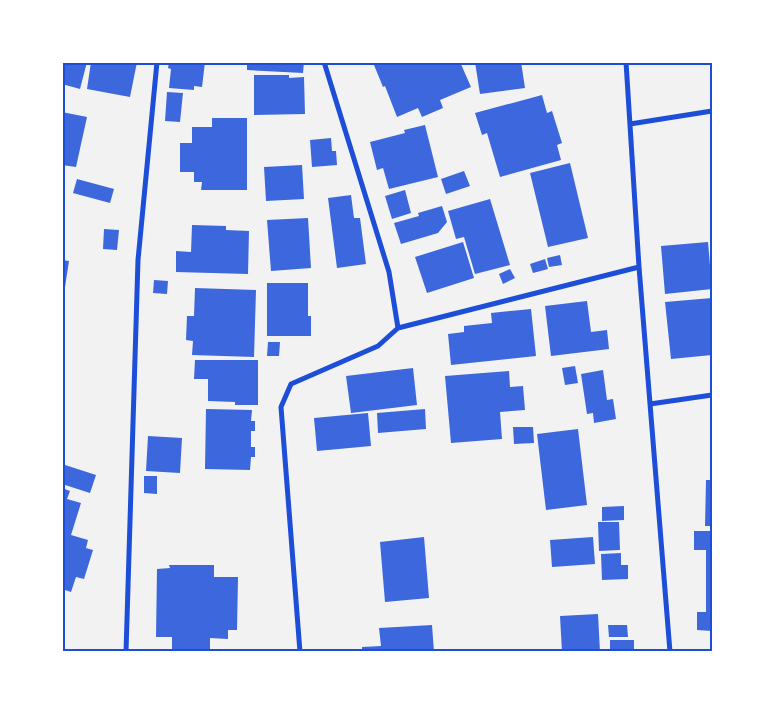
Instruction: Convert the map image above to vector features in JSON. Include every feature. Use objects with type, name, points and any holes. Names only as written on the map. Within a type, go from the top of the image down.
[{"type":"street","points":[[126,652],[138,260],[158,62]]},
{"type":"street","points":[[324,62],[388,272],[398,328]]},
{"type":"street","points":[[626,62],[639,267],[670,652]]},
{"type":"street","points":[[630,124],[712,111]]},
{"type":"street","points":[[300,652],[281,408],[291,384],[378,346],[398,328],[639,267]]},
{"type":"street","points":[[650,404],[712,395]]},
{"type":"building","points":[[62,62],[87,62],[80,89],[62,84]]},
{"type":"building","points":[[91,62],[137,62],[130,97],[87,89]]},
{"type":"building","points":[[169,62],[205,62],[202,87],[194,86],[194,90],[169,88],[171,69],[168,68]]},
{"type":"building","points":[[247,62],[304,62],[303,73],[247,70]]},
{"type":"building","points":[[380,62],[460,62],[471,87],[440,100],[443,108],[422,117],[418,108],[397,117],[385,86],[383,87],[374,65]]},
{"type":"building","points":[[475,62],[521,62],[525,88],[480,94]]},
{"type":"building","points":[[254,75],[289,75],[289,78],[304,77],[305,114],[254,115]]},
{"type":"building","points":[[167,92],[183,93],[180,122],[165,121]]},
{"type":"building","points":[[542,95],[547,113],[552,111],[562,143],[557,145],[561,160],[500,177],[487,133],[482,135],[475,113]]},
{"type":"building","points":[[62,112],[87,117],[76,167],[62,165]]},
{"type":"building","points":[[212,118],[247,118],[247,190],[201,190],[202,182],[194,182],[194,172],[180,172],[180,143],[192,143],[192,127],[212,127]]},
{"type":"building","points":[[425,125],[438,177],[389,189],[383,168],[377,170],[370,142],[405,133],[404,130]]},
{"type":"building","points":[[331,138],[332,151],[336,151],[337,165],[312,167],[310,140]]},
{"type":"building","points":[[570,163],[588,238],[548,247],[530,173]]},
{"type":"building","points":[[302,165],[304,199],[266,201],[264,167]]},
{"type":"building","points":[[464,171],[470,186],[446,194],[441,179]]},
{"type":"building","points":[[77,179],[114,189],[110,203],[73,193]]},
{"type":"building","points":[[405,190],[411,213],[392,219],[385,196]]},
{"type":"building","points":[[351,195],[354,218],[360,218],[366,264],[337,268],[328,198]]},
{"type":"building","points":[[490,199],[510,265],[475,274],[464,237],[456,239],[448,211]]},
{"type":"building","points":[[442,206],[447,222],[438,233],[401,244],[394,223],[419,216],[418,213]]},
{"type":"building","points":[[308,218],[311,268],[271,271],[267,220]]},
{"type":"building","points":[[192,225],[226,226],[226,230],[249,231],[248,274],[176,272],[176,251],[191,252]]},
{"type":"building","points":[[104,229],[119,230],[117,250],[103,249]]},
{"type":"building","points":[[463,242],[474,278],[427,293],[415,257]]},
{"type":"building","points":[[708,242],[712,289],[665,294],[661,246]]},
{"type":"building","points":[[560,255],[562,265],[549,267],[547,258]]},
{"type":"building","points":[[545,259],[548,269],[533,273],[530,264]]},
{"type":"building","points":[[62,260],[69,261],[65,287],[62,286]]},
{"type":"building","points":[[510,269],[515,278],[503,284],[499,274]]},
{"type":"building","points":[[154,280],[168,281],[167,294],[153,293]]},
{"type":"building","points":[[267,283],[308,283],[308,316],[311,316],[311,336],[267,336]]},
{"type":"building","points":[[195,288],[256,290],[254,357],[192,355],[193,341],[186,340],[187,316],[194,316]]},
{"type":"building","points":[[712,298],[712,355],[671,359],[665,302]]},
{"type":"building","points":[[587,301],[591,332],[607,330],[609,349],[551,356],[545,306]]},
{"type":"building","points":[[531,309],[536,356],[451,365],[448,334],[464,332],[464,326],[492,323],[491,313]]},
{"type":"building","points":[[268,342],[280,342],[279,356],[267,356]]},
{"type":"building","points":[[195,360],[258,360],[258,405],[235,405],[235,402],[208,401],[208,379],[194,379]]},
{"type":"building","points":[[575,366],[578,383],[565,385],[562,368]]},
{"type":"building","points":[[413,368],[417,405],[351,413],[346,376]]},
{"type":"building","points":[[603,370],[607,400],[613,399],[616,419],[594,423],[593,413],[587,414],[581,374]]},
{"type":"building","points":[[509,371],[510,387],[523,386],[525,410],[500,412],[502,439],[451,443],[445,376]]},
{"type":"building","points":[[206,409],[252,410],[251,421],[255,421],[255,431],[251,431],[251,447],[255,447],[255,457],[251,457],[250,470],[205,469]]},
{"type":"building","points":[[425,409],[426,429],[378,433],[377,413]]},
{"type":"building","points":[[368,413],[371,446],[317,451],[314,418]]},
{"type":"building","points":[[513,427],[533,427],[534,443],[514,444]]},
{"type":"building","points":[[578,429],[587,505],[546,510],[537,434]]},
{"type":"building","points":[[148,436],[182,438],[180,473],[146,471]]},
{"type":"building","points":[[62,464],[96,475],[90,493],[62,484]]},
{"type":"building","points":[[144,476],[157,476],[157,494],[144,493]]},
{"type":"building","points":[[706,480],[712,480],[712,526],[705,526]]},
{"type":"building","points":[[62,488],[70,491],[67,499],[81,503],[71,535],[88,540],[86,548],[93,550],[84,579],[76,577],[71,592],[62,589]]},
{"type":"building","points":[[624,506],[624,520],[602,521],[602,507]]},
{"type":"building","points":[[598,522],[619,522],[620,550],[599,551]]},
{"type":"building","points":[[694,531],[712,531],[712,631],[697,630],[697,612],[706,612],[706,550],[694,550]]},
{"type":"building","points":[[424,537],[429,598],[385,602],[380,542]]},
{"type":"building","points":[[593,537],[595,564],[552,567],[550,540]]},
{"type":"building","points":[[621,553],[621,565],[628,565],[628,579],[602,580],[601,554]]},
{"type":"building","points":[[169,565],[214,565],[214,577],[238,577],[237,630],[228,630],[228,639],[210,638],[210,652],[172,652],[172,637],[156,637],[157,569],[170,568]]},
{"type":"building","points":[[598,614],[600,652],[562,652],[560,616]]},
{"type":"building","points":[[432,625],[434,652],[362,652],[362,647],[381,646],[379,628]]},
{"type":"building","points":[[608,625],[627,625],[628,637],[609,637]]},
{"type":"building","points":[[610,640],[634,640],[634,652],[610,652]]}]
